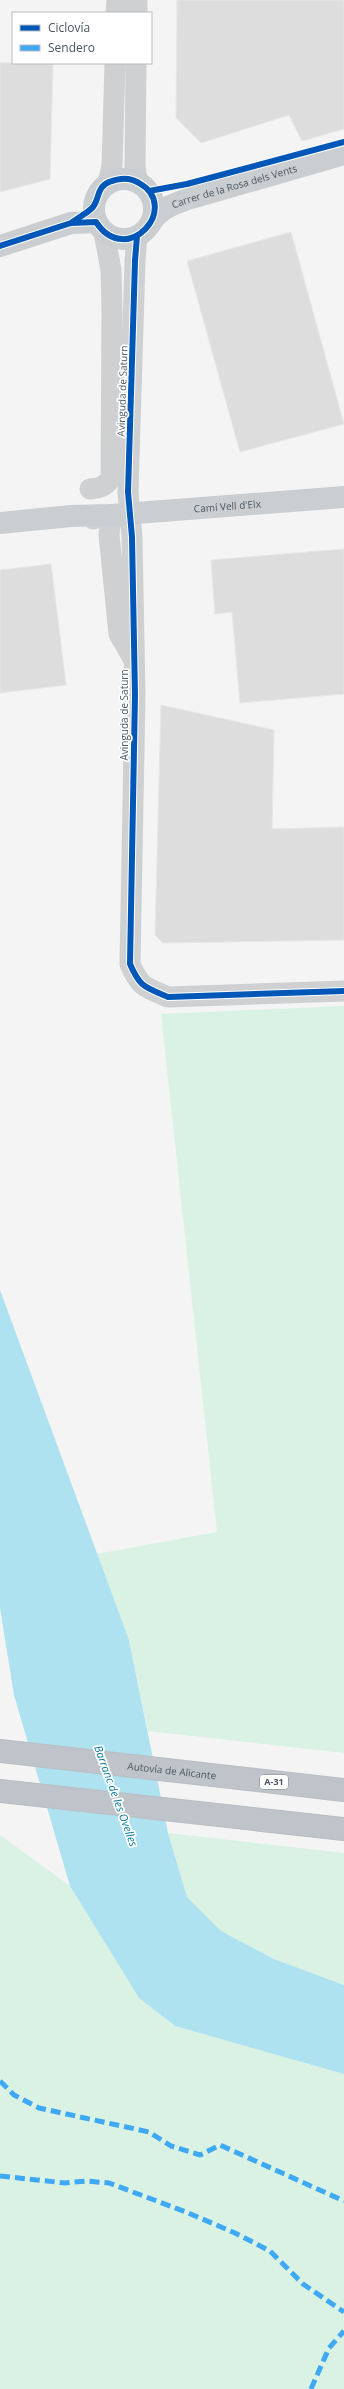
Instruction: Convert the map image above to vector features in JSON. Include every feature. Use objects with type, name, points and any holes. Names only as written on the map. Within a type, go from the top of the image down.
[{"type":"highway","name":"Autovía de Alicante","points":[[0,1751],[344,1790]]},
{"type":"highway","points":[[0,1791],[344,1829]]},
{"type":"main road","name":"Carrer de la Rosa dels Vents","points":[[144,228],[157,214],[166,208],[188,199],[344,154]]},
{"type":"main road","points":[[0,246],[71,223],[98,220],[120,239],[144,228],[154,206],[152,198],[144,186],[137,181],[127,179],[108,183],[100,189],[98,220]]},
{"type":"main road","name":"Camí Vell d'Elx","points":[[0,523],[71,516],[120,514],[344,497]]},
{"type":"street","points":[[116,12],[117,0]]},
{"type":"street","points":[[137,0],[137,12]]},
{"type":"street","points":[[108,183],[112,166],[115,64]]},
{"type":"street","points":[[136,64],[135,166],[137,181]]},
{"type":"street","name":"Carrer de la Rosa dels Vents","points":[[323,160],[344,162]]},
{"type":"street","name":"Avinguda de Saturn","points":[[90,489],[101,488],[107,484],[111,478],[113,336],[111,270],[98,220]]},
{"type":"street","name":"Avinguda de Saturn","points":[[144,228],[135,261],[134,337],[128,492],[120,514],[109,536],[119,634],[134,660],[130,964],[138,982],[148,989],[168,997],[344,991]]},
{"type":"street","name":"Avinguda de Saturn","points":[[113,336],[134,337]]},
{"type":"street","name":"Camí Vell d'Elx","points":[[0,534],[70,524],[120,514]]},
{"type":"green space","points":[[344,1006],[344,1753],[148,1731],[129,1640],[97,1554],[217,1532],[161,1014]]},
{"type":"green space","points":[[168,1833],[344,1853],[344,1985],[274,1959],[221,1931],[187,1897]]},
{"type":"green space","points":[[0,1835],[70,1886],[139,1998],[175,2026],[344,2074],[344,2389],[0,2389]]},
{"type":"water","name":"Barranc de les Ovelles","points":[[0,1290],[129,1640],[168,1833],[187,1897],[221,1931],[274,1959],[344,1985],[344,2074],[175,2026],[139,1998],[70,1886],[14,1695],[0,1608]]},
{"type":"building","points":[[177,0],[344,0],[344,129],[302,141],[289,115],[201,143],[176,118]]},
{"type":"building","points":[[0,63],[53,64],[50,179],[0,192]]},
{"type":"building","points":[[291,232],[344,424],[240,452],[187,261]]},
{"type":"building","points":[[344,549],[344,694],[240,703],[232,612],[215,614],[211,560]]},
{"type":"building","points":[[51,564],[66,685],[0,693],[0,570]]},
{"type":"building","points":[[161,705],[274,730],[272,829],[344,827],[344,940],[163,943],[155,935]]},
{"type":"marked path","points":[[0,2081],[14,2095],[39,2108],[149,2132],[171,2146],[200,2155],[220,2145],[344,2201]]},
{"type":"marked path","points":[[0,2176],[65,2183],[86,2181],[109,2183],[186,2212],[235,2233],[270,2251],[303,2284],[344,2312]]},
{"type":"marked path","points":[[311,2389],[329,2348],[344,2331]]},
{"type":"cycle path","points":[[149,191],[187,184],[344,142]]},
{"type":"cycle path","points":[[0,246],[71,223],[96,222],[109,235],[122,239],[135,237],[145,229],[152,218],[155,206],[151,193],[139,183],[128,179],[117,180],[105,184],[100,190],[93,207],[71,223]]},
{"type":"cycle path","points":[[137,236],[128,492],[132,537],[135,695],[130,964],[140,982],[153,991],[168,997],[344,991]]}]
